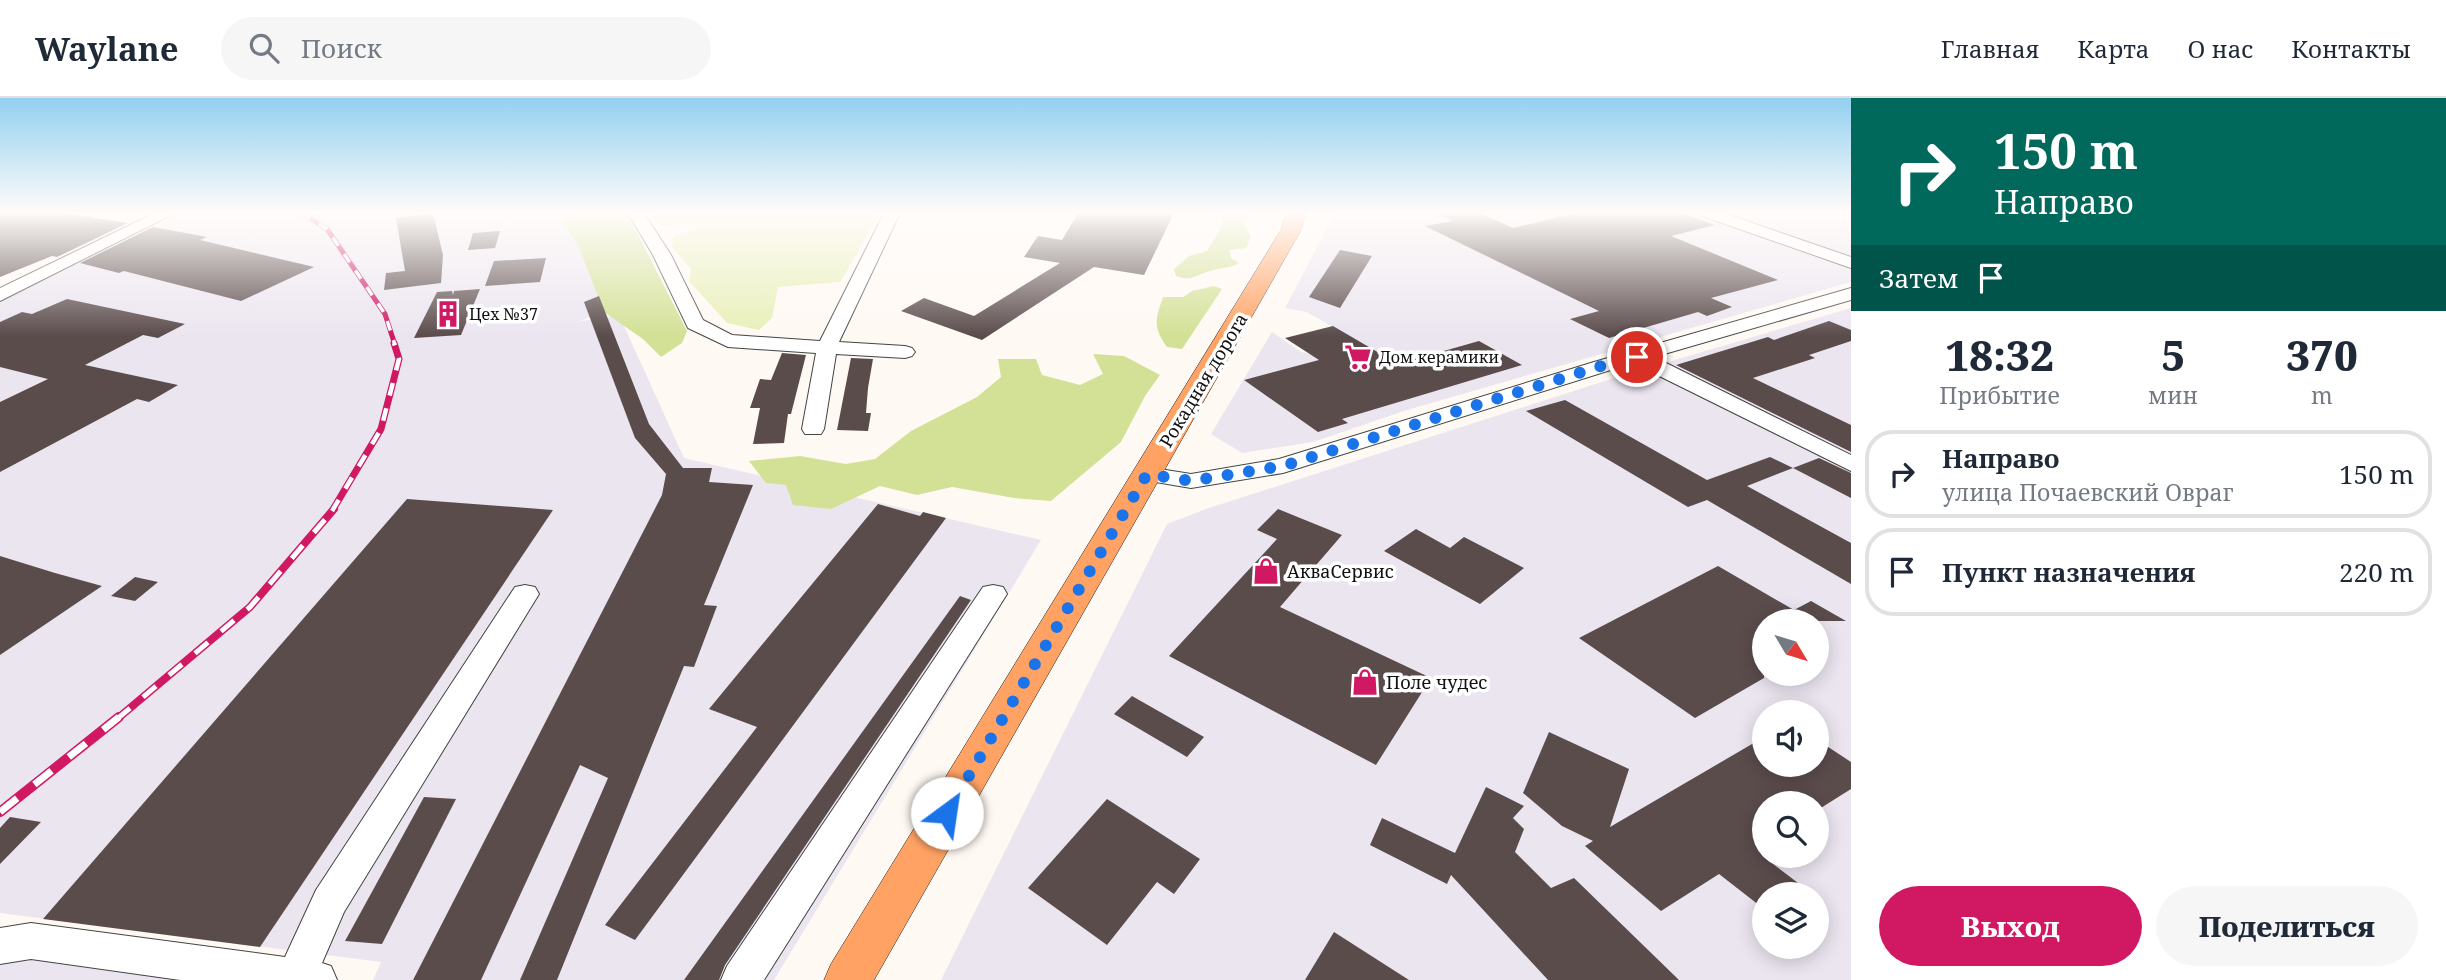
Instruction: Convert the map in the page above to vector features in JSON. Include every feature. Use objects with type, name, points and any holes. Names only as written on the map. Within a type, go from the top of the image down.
[{"type":"main road","name":"Рокадная дорога","points":[[848,980],[1277,254]]},
{"type":"street","points":[[0,295],[85,254]]},
{"type":"street","points":[[661,254],[695,324],[728,341],[905,352]]},
{"type":"street","points":[[813,429],[827,346],[872,254]]},
{"type":"street","points":[[1826,254],[1851,263]]},
{"type":"street","points":[[1147,474],[1191,481],[1283,466],[1601,366],[1851,294]]},
{"type":"street","points":[[1637,357],[1851,464]]},
{"type":"street","points":[[741,980],[993,594]]},
{"type":"street","points":[[0,946],[31,941],[307,979]]},
{"type":"lane","points":[[307,979],[329,902],[526,594]]},
{"type":"shaded area","points":[[95,254],[582,254],[604,312],[577,322],[619,315],[684,458],[1041,540],[774,980],[373,980],[381,962],[0,913],[0,300]]},
{"type":"shaded area","points":[[1313,254],[1851,254],[1851,282],[1407,410],[1313,442],[1242,453],[1211,434],[1272,332],[1301,352],[1326,358],[1397,364],[1307,312],[1285,308]]},
{"type":"shaded area","points":[[1851,308],[1851,980],[941,980],[1167,524],[1206,509],[1614,378]]},
{"type":"shaded area","points":[[72,954],[206,980],[0,980],[0,959]]},
{"type":"green space","points":[[582,254],[648,254],[687,331],[682,343],[661,357],[643,339],[604,312]]},
{"type":"green space","points":[[678,254],[856,254],[840,282],[778,287],[772,318],[759,330],[727,323],[689,281],[691,269]]},
{"type":"green space","points":[[1230,254],[1239,263],[1190,278],[1176,276],[1174,269],[1189,256]]},
{"type":"green space","points":[[1214,286],[1222,289],[1182,349],[1167,347],[1157,328],[1163,297],[1183,297],[1192,291]]},
{"type":"green space","points":[[1093,354],[1124,356],[1160,375],[1145,396],[1121,442],[1051,501],[1014,498],[952,487],[917,495],[880,486],[831,509],[793,505],[786,485],[766,483],[749,461],[800,456],[846,464],[875,459],[911,431],[977,397],[1001,377],[998,359],[1036,359],[1042,375],[1080,385],[1103,374]]},
{"type":"building","points":[[0,254],[63,254],[52,256],[0,277]]},
{"type":"building","points":[[98,254],[260,254],[314,267],[241,301],[124,271],[119,273],[80,263]]},
{"type":"building","points":[[402,254],[443,254],[441,283],[384,290],[386,273],[405,271]]},
{"type":"building","points":[[1026,254],[1154,254],[1144,275],[1094,267],[982,340],[901,311],[924,298],[974,316],[1060,263],[1024,257]]},
{"type":"building","points":[[1337,254],[1372,256],[1340,308],[1309,297]]},
{"type":"building","points":[[1483,254],[1715,254],[1778,280],[1711,298],[1732,307],[1707,316],[1698,312],[1609,338],[1570,319],[1599,311]]},
{"type":"building","name":"Цех №37","points":[[546,258],[540,282],[485,286],[494,261]]},
{"type":"building","name":"Цех №37","points":[[480,289],[461,335],[414,338],[437,292],[452,291],[453,295],[454,291]]},
{"type":"building","points":[[599,296],[649,424],[683,468],[712,468],[709,482],[753,485],[704,605],[717,606],[694,667],[684,666],[557,980],[520,980],[608,778],[580,765],[481,980],[413,980],[662,495],[666,474],[635,438],[584,302]]},
{"type":"building","points":[[67,299],[185,324],[158,338],[143,335],[85,365],[178,385],[149,402],[137,399],[0,472],[0,402],[48,379],[0,367],[0,322],[22,312],[32,314]]},
{"type":"building","points":[[1829,321],[1851,330],[1851,341],[1809,355],[1815,358],[1753,378],[1851,425],[1851,452],[1676,365],[1768,337],[1774,340]]},
{"type":"building","points":[[1333,326],[1398,364],[1479,341],[1522,365],[1342,419],[1348,423],[1318,432],[1244,380],[1319,360],[1285,338]]},
{"type":"building","points":[[782,353],[806,355],[791,414],[788,414],[784,443],[753,444],[760,408],[750,408],[760,379],[771,380]]},
{"type":"building","points":[[851,358],[873,359],[866,413],[871,413],[868,431],[837,430]]},
{"type":"building","points":[[1565,400],[1707,480],[1770,457],[1793,468],[1747,486],[1851,543],[1851,584],[1707,500],[1688,507],[1526,411]]},
{"type":"building","points":[[1819,458],[1851,473],[1851,498],[1793,468]]},
{"type":"building","points":[[407,499],[553,510],[260,947],[43,919]]},
{"type":"building","points":[[878,504],[920,516],[923,512],[946,518],[635,940],[605,925],[757,727],[709,709]]},
{"type":"building","points":[[1278,509],[1342,535],[1280,607],[1431,678],[1376,765],[1169,656],[1277,539],[1257,530]]},
{"type":"building","points":[[1416,529],[1450,548],[1464,537],[1524,568],[1480,604],[1384,551]]},
{"type":"building","points":[[0,556],[55,573],[102,586],[0,655]]},
{"type":"building","points":[[1718,566],[1792,609],[1752,609],[1752,685],[1695,718],[1579,638]]},
{"type":"building","points":[[135,577],[158,582],[135,601],[111,596]]},
{"type":"building","points":[[960,596],[971,600],[725,965],[719,980],[684,980]]},
{"type":"building","points":[[1811,601],[1825,609],[1796,609]]},
{"type":"building","points":[[1829,611],[1846,621],[1829,621]]},
{"type":"building","points":[[1132,696],[1204,737],[1187,757],[1114,714]]},
{"type":"building","points":[[1549,732],[1629,769],[1610,827],[1752,744],[1752,777],[1829,777],[1829,748],[1851,762],[1851,789],[1829,803],[1829,791],[1752,791],[1752,868],[1778,868],[1797,882],[1752,882],[1752,900],[1719,874],[1661,911],[1585,846],[1593,841],[1562,826],[1523,793]]},
{"type":"building","points":[[1486,787],[1524,806],[1513,818],[1524,829],[1515,852],[1551,888],[1574,878],[1679,980],[1548,980],[1451,875],[1447,884],[1370,845],[1382,818],[1455,853]]},
{"type":"building","points":[[424,797],[456,799],[382,944],[345,941]]},
{"type":"building","points":[[1107,799],[1200,859],[1174,894],[1157,882],[1107,945],[1028,888]]},
{"type":"building","points":[[10,817],[41,822],[0,864],[0,828]]},
{"type":"building","points":[[1334,932],[1409,980],[1305,980]]},
{"type":"railway","points":[[344,254],[385,314],[395,345]]},
{"type":"railway","points":[[332,511],[381,429],[399,359],[394,343]]},
{"type":"railway","points":[[117,719],[250,607],[334,509]]},
{"type":"railway","points":[[0,812],[119,717]]},
{"type":"place","name":"Цех №37","points":[[448,314]]},
{"type":"place","name":"Дом керамики","points":[[1358,357]]},
{"type":"place","name":"АкваСервис","points":[[1266,571]]},
{"type":"place","name":"Поле чудес","points":[[1365,682]]},
{"type":"route","points":[[947,813],[1147,474],[1191,481],[1283,466],[1637,357]]}]
